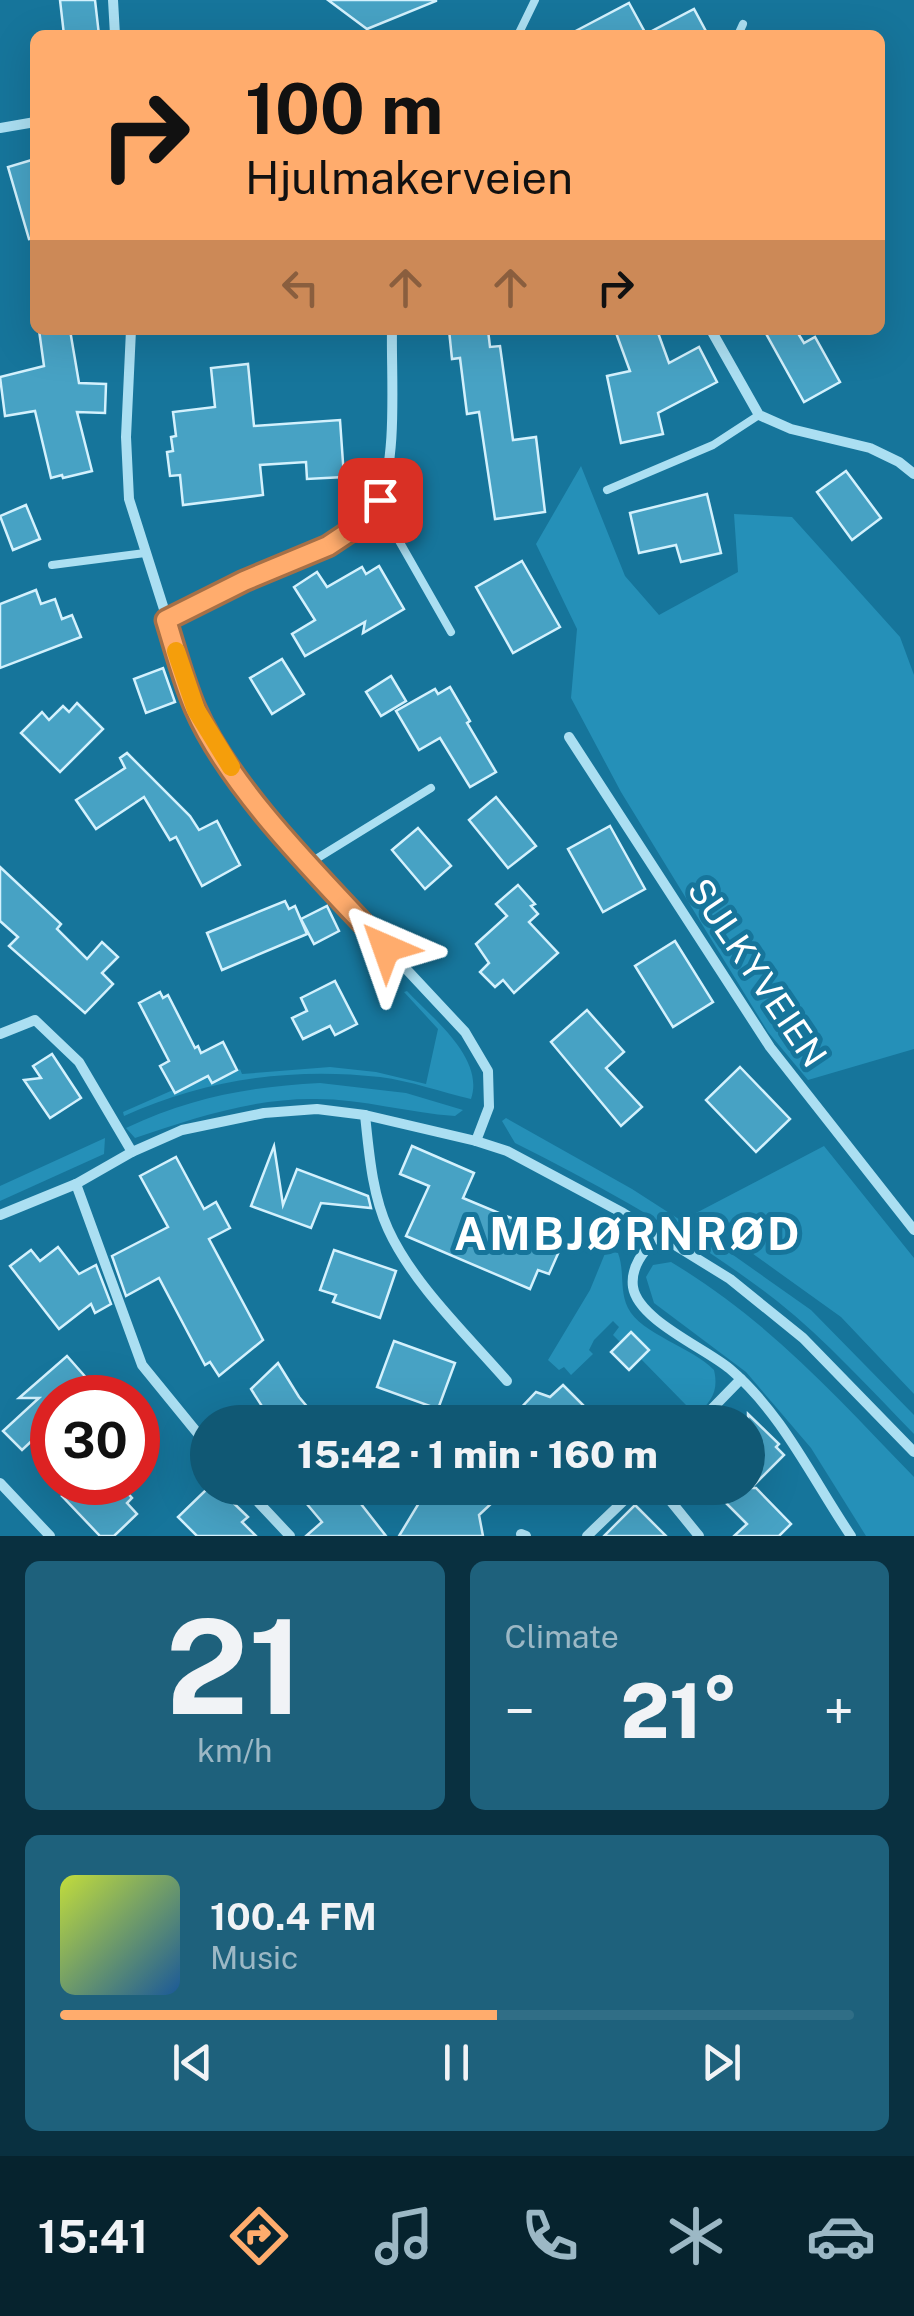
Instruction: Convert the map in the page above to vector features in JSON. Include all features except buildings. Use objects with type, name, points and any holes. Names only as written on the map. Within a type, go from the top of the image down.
[{"type":"street","points":[[113,0],[115,30]]},
{"type":"street","points":[[0,128],[30,123]]},
{"type":"street","points":[[131,335],[126,437],[129,498],[196,710],[239,780],[308,864],[465,1032],[488,1070],[488,1107],[476,1141]]},
{"type":"street","points":[[166,620],[244,581],[328,546],[361,524],[380,500],[388,464],[392,335]]},
{"type":"street","points":[[713,335],[759,415],[790,429],[870,448],[914,474]]},
{"type":"street","name":"SULKYVEIEN","points":[[569,737],[770,1047],[914,1230]]},
{"type":"street","points":[[0,1034],[35,1020],[79,1062],[132,1152]]},
{"type":"street","points":[[0,1215],[76,1184],[132,1152],[182,1130],[264,1113],[317,1110],[365,1115],[476,1141],[507,1151],[659,1234],[730,1278],[803,1338],[914,1452]]},
{"type":"street","points":[[365,1115],[370,1166],[388,1228],[426,1288],[507,1381]]},
{"type":"street","points":[[76,1184],[142,1365],[190,1424]]},
{"type":"street","points":[[659,1234],[637,1260],[633,1287],[644,1310],[741,1379],[778,1423],[851,1536]]},
{"type":"street","points":[[716,1405],[741,1379]]},
{"type":"street","points":[[0,1483],[50,1536]]},
{"type":"street","points":[[260,1505],[290,1536]]},
{"type":"street","points":[[586,1536],[618,1505]]},
{"type":"street","points":[[674,1505],[699,1536]]},
{"type":"lane","points":[[521,30],[536,0]]},
{"type":"lane","points":[[741,30],[744,24]]},
{"type":"lane","points":[[607,490],[712,445],[759,415]]},
{"type":"lane","points":[[372,510],[398,539],[451,632]]},
{"type":"lane","points":[[52,565],[145,553]]},
{"type":"lane","points":[[308,864],[431,788]]},
{"type":"shaded area","points":[[581,466],[625,576],[659,615],[738,572],[734,514],[792,517],[900,637],[914,675],[914,1049],[808,1080],[768,1032],[621,792],[571,698],[577,629],[536,544]]},
{"type":"shaded area","points":[[404,992],[463,1054],[473,1084],[471,1099],[380,1077],[282,1075],[186,1093],[124,1116],[123,1112],[173,1090],[175,1093],[208,1076],[212,1083],[240,1069],[242,1074],[330,1067],[376,1072],[426,1084],[438,1029]]},
{"type":"shaded area","points":[[320,1083],[406,1093],[463,1110],[455,1116],[351,1101],[293,1100],[224,1111],[135,1138],[126,1128],[174,1108],[221,1095]]},
{"type":"shaded area","points":[[506,1118],[632,1189],[811,1310],[914,1415],[914,1434],[831,1349],[777,1301],[650,1216],[515,1143],[502,1121]]},
{"type":"shaded area","points":[[105,1138],[104,1154],[0,1201],[0,1186]]},
{"type":"shaded area","points":[[824,1146],[914,1258],[914,1394],[841,1317],[696,1213]]},
{"type":"shaded area","points":[[606,1251],[618,1253],[625,1301],[635,1317],[714,1370],[715,1384],[707,1405],[686,1405],[640,1358],[649,1349],[631,1332],[620,1342],[613,1335],[619,1327],[613,1321],[594,1340],[589,1350],[593,1354],[571,1375],[548,1360],[590,1290]]},
{"type":"shaded area","points":[[671,1262],[770,1334],[914,1477],[914,1536],[866,1536],[811,1448],[746,1372],[654,1303],[646,1277],[653,1265]]},
{"type":"slow traffic","points":[[176,651],[196,710],[231,767]]},
{"type":"district","name":"AMBJØRNRØD","points":[[628,1234]]},
{"type":"route","points":[[380,500],[361,524],[328,546],[200,601],[166,620],[196,710],[239,780],[308,864],[386,948]]}]
